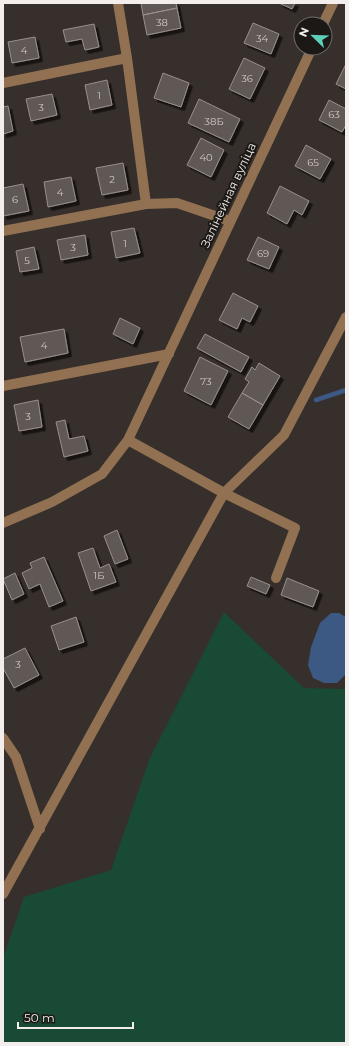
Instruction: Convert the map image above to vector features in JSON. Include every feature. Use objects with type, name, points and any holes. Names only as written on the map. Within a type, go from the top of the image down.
[{"type":"street","points":[[118,3],[127,58],[146,204]]},
{"type":"street","points":[[327,16],[333,3]]},
{"type":"street","name":"Залінейная вуліца","points":[[3,523],[52,502],[102,474],[128,440],[308,56]]},
{"type":"street","points":[[3,83],[127,58]]},
{"type":"street","points":[[3,232],[146,204],[177,203],[230,221]]},
{"type":"street","points":[[3,894],[224,494],[284,435],[346,317]]},
{"type":"street","points":[[3,386],[169,354]]},
{"type":"street","points":[[128,440],[224,494],[295,528],[276,578]]},
{"type":"street","points":[[3,738],[16,757],[40,829]]},
{"type":"green space","points":[[224,612],[304,688],[346,689],[346,1043],[3,1043],[3,958],[24,897],[111,870],[149,760]]},
{"type":"water","points":[[331,613],[339,613],[346,617],[346,674],[337,683],[324,683],[313,678],[308,665],[311,647],[320,623]]},
{"type":"building","points":[[141,3],[176,3],[177,8],[143,15]]},
{"type":"building","points":[[279,3],[295,3],[292,9]]},
{"type":"building","points":[[177,8],[181,28],[147,35],[143,15]]},
{"type":"building","points":[[253,23],[279,34],[271,54],[244,43]]},
{"type":"building","points":[[94,24],[99,47],[85,50],[82,39],[66,42],[63,30]]},
{"type":"building","points":[[35,37],[39,58],[12,63],[8,42]]},
{"type":"building","points":[[244,58],[265,68],[250,99],[229,89]]},
{"type":"building","points":[[346,64],[346,89],[336,84]]},
{"type":"building","points":[[163,73],[189,83],[181,107],[154,98]]},
{"type":"building","points":[[107,80],[112,105],[90,110],[85,85]]},
{"type":"building","points":[[52,94],[57,115],[31,121],[26,99]]},
{"type":"building","points":[[199,99],[240,119],[229,142],[188,123]]},
{"type":"building","points":[[329,100],[346,109],[346,125],[342,132],[319,120]]},
{"type":"building","points":[[8,106],[13,131],[3,134],[3,107]]},
{"type":"building","points":[[201,138],[224,150],[211,177],[187,165]]},
{"type":"building","points":[[306,145],[331,159],[320,179],[295,166]]},
{"type":"building","points":[[123,163],[128,190],[102,195],[96,168]]},
{"type":"building","points":[[71,177],[76,201],[48,207],[44,182]]},
{"type":"building","points":[[23,184],[29,211],[3,216],[3,188]]},
{"type":"building","points":[[280,186],[309,201],[302,215],[294,210],[287,224],[267,213]]},
{"type":"building","points":[[134,228],[140,253],[116,258],[111,232]]},
{"type":"building","points":[[85,235],[88,255],[61,260],[57,240]]},
{"type":"building","points":[[258,237],[279,247],[269,269],[247,260]]},
{"type":"building","points":[[34,247],[39,269],[20,272],[16,251]]},
{"type":"building","points":[[233,293],[258,306],[250,322],[242,318],[237,329],[219,320]]},
{"type":"building","points":[[120,318],[140,328],[133,344],[113,334]]},
{"type":"building","points":[[64,329],[68,353],[25,362],[20,337]]},
{"type":"building","points":[[205,334],[249,357],[241,372],[197,348]]},
{"type":"building","points":[[200,357],[228,371],[211,405],[184,391]]},
{"type":"building","points":[[259,363],[280,376],[263,405],[242,393],[249,382],[245,379],[252,367],[255,370]]},
{"type":"building","points":[[242,393],[263,405],[249,429],[228,417]]},
{"type":"building","points":[[38,400],[42,427],[19,431],[14,405]]},
{"type":"building","points":[[65,420],[69,439],[84,436],[88,451],[64,457],[56,422]]},
{"type":"building","points":[[117,530],[128,559],[115,564],[104,536]]},
{"type":"building","points":[[93,548],[100,568],[109,564],[116,582],[91,591],[78,553]]},
{"type":"building","points":[[44,557],[63,601],[49,607],[40,584],[29,589],[22,573],[32,568],[30,563]]},
{"type":"building","points":[[15,573],[24,594],[12,600],[3,579]]},
{"type":"building","points":[[251,577],[270,585],[266,594],[247,586]]},
{"type":"building","points":[[287,578],[319,591],[313,607],[281,595]]},
{"type":"building","points":[[76,617],[84,642],[59,650],[51,626]]},
{"type":"building","points":[[25,648],[39,675],[14,688],[3,668],[3,659]]},
{"type":"waterway","points":[[316,400],[346,390]]}]
